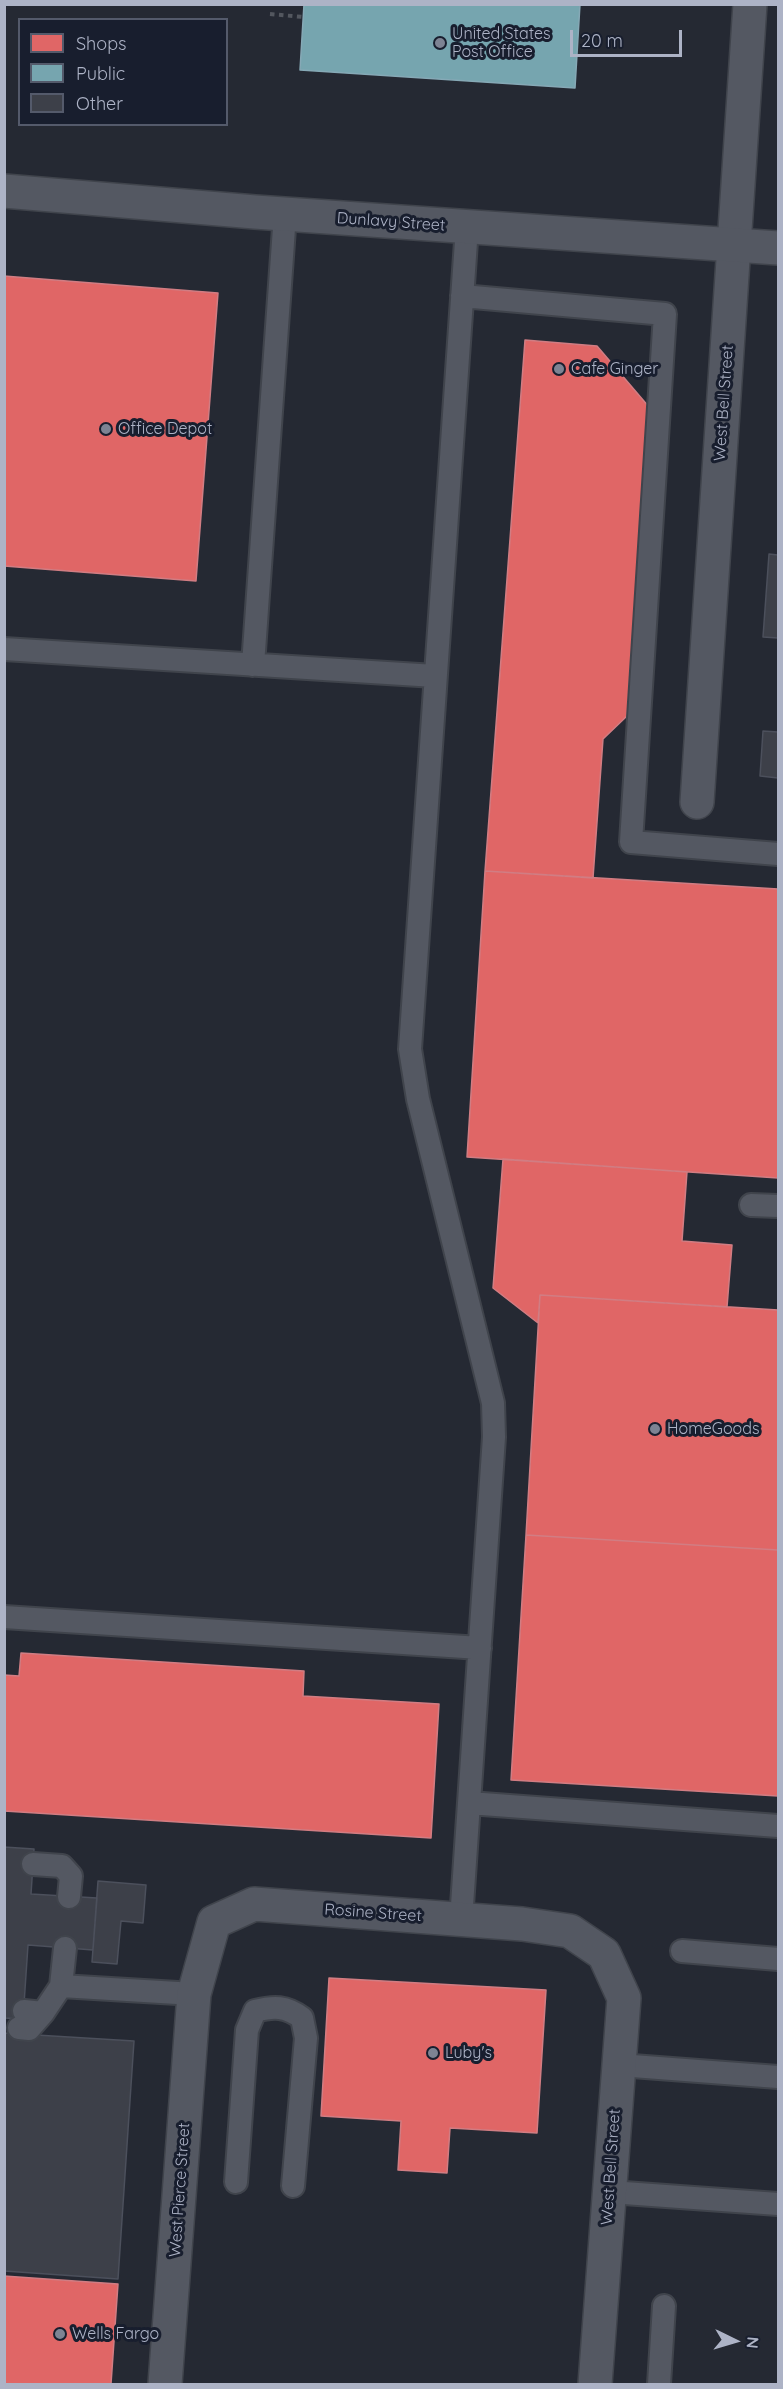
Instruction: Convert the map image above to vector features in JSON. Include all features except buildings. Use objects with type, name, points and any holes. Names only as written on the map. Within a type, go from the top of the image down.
[{"type":"street","name":"West Bell Street","points":[[697,802],[750,4]]},
{"type":"street","name":"Dunlavy Street","points":[[4,191],[285,214],[778,248]]},
{"type":"street","name":"Rosine Street","points":[[194,1995],[214,1922],[254,1904],[522,1924],[570,1931],[604,1954]]},
{"type":"street","name":"West Bell Street","points":[[595,2385],[624,1998],[604,1954]]},
{"type":"street","name":"West Pierce Street","points":[[165,2385],[194,1995]]},
{"type":"lane","points":[[253,665],[285,214]]},
{"type":"lane","points":[[460,1920],[494,1437],[493,1403],[418,1099],[410,1048],[467,227]]},
{"type":"lane","points":[[462,296],[665,314],[631,842],[778,854]]},
{"type":"lane","points":[[4,649],[435,676]]},
{"type":"lane","points":[[751,1205],[778,1206]]},
{"type":"lane","points":[[4,1617],[480,1648]]},
{"type":"lane","points":[[469,1803],[778,1826]]},
{"type":"lane","points":[[33,1864],[62,1866],[71,1876],[69,1897]]},
{"type":"lane","points":[[29,2018],[61,1986],[65,1948]]},
{"type":"lane","points":[[682,1951],[778,1959]]},
{"type":"lane","points":[[61,1986],[194,1995]]},
{"type":"lane","points":[[236,2182],[247,2030],[255,2011],[272,2006],[291,2010],[302,2018],[306,2038],[293,2186]]},
{"type":"lane","points":[[619,2065],[778,2077]]},
{"type":"lane","points":[[610,2192],[778,2204]]},
{"type":"lane","points":[[658,2385],[664,2306]]},
{"type":"path","points":[[270,15],[303,17]]},
{"type":"place","name":"United States Post Office","points":[[440,43]]},
{"type":"place","name":"Cafe Ginger","points":[[559,369]]},
{"type":"place","name":"Office Depot","points":[[106,429]]},
{"type":"place","name":"HomeGoods","points":[[655,1429]]},
{"type":"place","name":"Luby's","points":[[433,2053]]},
{"type":"place","name":"Wells Fargo","points":[[60,2334]]}]
